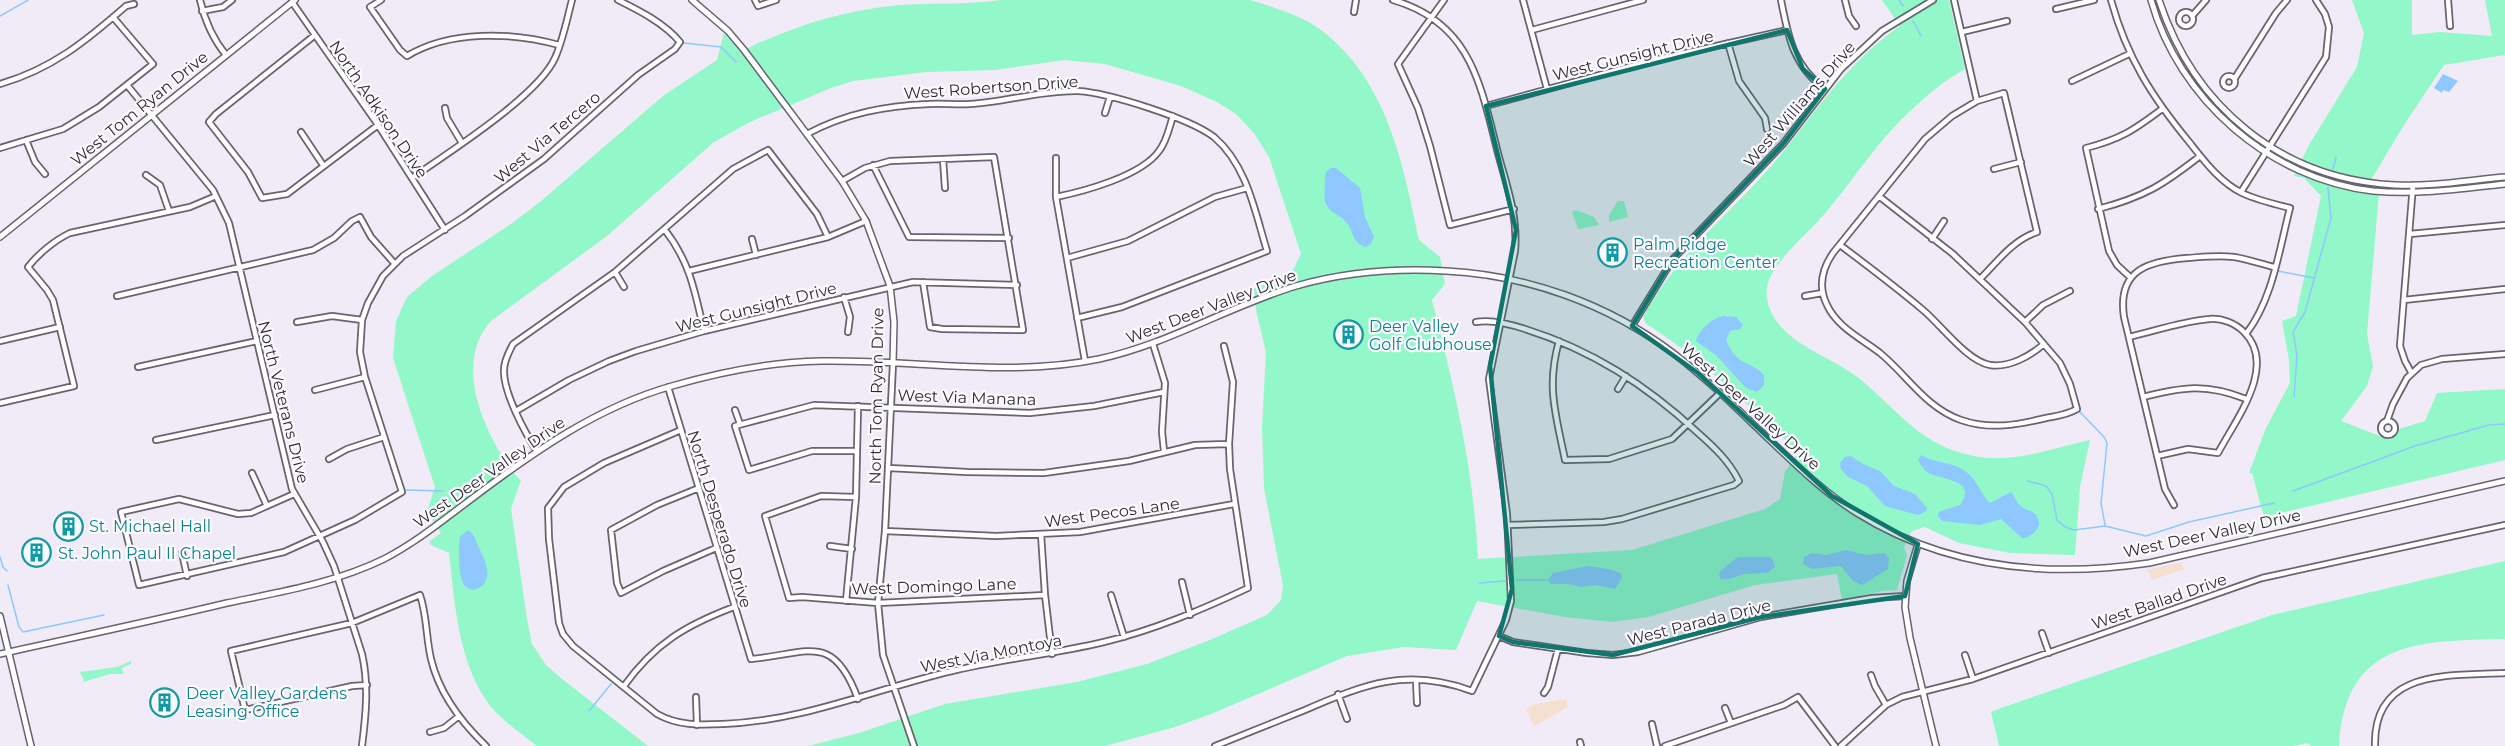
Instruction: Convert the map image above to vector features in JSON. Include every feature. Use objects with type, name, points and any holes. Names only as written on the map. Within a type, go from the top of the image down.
[{"type":"street","points":[[200,0],[214,40],[226,55]]},
{"type":"street","points":[[202,11],[223,7],[232,0]]},
{"type":"street","points":[[381,0],[370,8],[400,50],[407,56],[419,49],[462,38],[504,37],[559,45]]},
{"type":"street","points":[[411,178],[462,143],[543,77],[556,57],[572,0]]},
{"type":"street","name":"West Via Tercero","points":[[319,535],[355,520],[402,492],[365,377],[360,352],[362,320],[368,303],[383,276],[395,264],[544,159],[638,75],[675,49],[680,42],[649,16],[618,0]]},
{"type":"street","name":"North Tom Ryan Drive","points":[[692,0],[730,33],[842,181],[866,221],[890,286],[894,322],[893,363],[889,468],[878,603],[884,655],[914,746]]},
{"type":"street","points":[[755,0],[758,6],[776,0]]},
{"type":"street","points":[[1354,12],[1356,0]]},
{"type":"street","points":[[1215,746],[1338,694],[1379,682],[1416,680],[1453,684],[1472,691],[1499,636],[1511,602],[1508,525],[1489,379],[1516,240],[1514,208],[1486,106],[1470,59],[1446,28],[1405,3],[1393,0]]},
{"type":"street","points":[[1444,0],[1398,64],[1427,136],[1450,225],[1514,208]]},
{"type":"street","points":[[1523,0],[1547,89]]},
{"type":"street","points":[[1532,30],[1643,0]]},
{"type":"street","points":[[1781,0],[1787,30],[1803,69],[1825,88]]},
{"type":"street","points":[[1845,0],[1849,16],[1856,26]]},
{"type":"street","name":"West Williams Drive","points":[[1632,326],[1673,260],[1783,144],[1841,69],[1882,31],[1934,0]]},
{"type":"street","points":[[1954,0],[1977,101]]},
{"type":"street","points":[[2056,9],[2094,0]]},
{"type":"street","points":[[2111,0],[2129,54],[2162,109],[2200,156],[2217,175],[2241,192],[2290,208],[2261,312],[2246,334]]},
{"type":"street","points":[[2151,0],[2169,46],[2198,93],[2229,125],[2266,152],[2296,169],[2327,181],[2365,189],[2413,192],[2505,184]]},
{"type":"street","points":[[2159,0],[2177,45],[2204,87],[2228,114],[2270,146],[2299,162],[2337,176],[2375,183],[2413,185],[2505,177]]},
{"type":"street","points":[[2192,16],[2206,0]]},
{"type":"street","points":[[2235,78],[2276,13],[2288,0]]},
{"type":"street","points":[[2241,192],[2326,57],[2329,27],[2316,0]]},
{"type":"street","points":[[2448,0],[2450,27]]},
{"type":"street","name":"North Adkison Drive","points":[[293,1],[378,125],[445,230]]},
{"type":"street","name":"West Tom Ryan Drive","points":[[0,237],[293,1]]},
{"type":"street","points":[[0,84],[34,73],[49,65],[126,6],[134,4]]},
{"type":"street","points":[[0,148],[63,129],[99,106],[153,64],[113,17]]},
{"type":"street","points":[[1962,32],[2007,21]]},
{"type":"street","name":"West Gunsight Drive","points":[[1486,106],[1728,43],[1787,30]]},
{"type":"street","points":[[315,35],[209,122],[248,172],[262,198],[287,194],[378,125]]},
{"type":"street","points":[[1728,43],[1739,81],[1756,109],[1765,118],[1767,129]]},
{"type":"street","points":[[2072,81],[2129,54]]},
{"type":"street","name":"North Veterans Drive","points":[[127,85],[216,196],[229,223],[294,494],[319,535],[338,577],[362,654],[367,685],[367,708],[362,746]]},
{"type":"street","name":"West Robertson Drive","points":[[807,134],[850,115],[889,107],[999,102],[1054,92],[1078,91],[1110,97],[1196,125],[1214,138],[1233,159],[1247,188],[1267,251],[1122,307],[1077,318]]},
{"type":"street","points":[[1880,197],[1981,278],[2025,322],[2060,363],[2070,384],[2077,409],[2013,426],[1994,427],[1959,420],[1931,403],[1882,354],[1839,321],[1830,311],[1822,293],[1826,262],[1925,139],[1952,116],[1977,101],[2004,93],[2037,232],[2015,243],[1981,278]]},
{"type":"street","points":[[1105,113],[1110,97]]},
{"type":"street","points":[[445,108],[447,118],[462,143]]},
{"type":"street","points":[[2131,278],[2116,265],[2109,251],[2086,148],[2130,133],[2162,109]]},
{"type":"street","points":[[1056,197],[1105,184],[1148,162],[1163,145],[1173,116]]},
{"type":"street","points":[[301,132],[323,165]]},
{"type":"street","points":[[26,140],[32,156],[45,174]]},
{"type":"street","points":[[537,451],[522,428],[503,370],[506,356],[513,344],[615,272],[733,169],[768,150],[817,214],[828,237]]},
{"type":"street","points":[[2098,209],[2127,202],[2152,191],[2169,181],[2200,156]]},
{"type":"street","points":[[842,181],[873,165],[890,161],[994,157],[1023,330],[930,327],[923,282]]},
{"type":"street","points":[[1056,158],[1056,197],[1084,361]]},
{"type":"street","points":[[943,159],[945,188]]},
{"type":"street","points":[[1994,169],[2021,162]]},
{"type":"street","points":[[873,165],[909,237],[1009,238]]},
{"type":"street","points":[[146,175],[160,185],[170,211]]},
{"type":"street","points":[[2411,372],[2400,346],[2413,185]]},
{"type":"street","points":[[1067,258],[1128,241],[1215,197],[1247,188]]},
{"type":"street","points":[[0,403],[74,386],[60,327],[47,290],[28,267],[60,238],[70,233],[204,203],[216,196]]},
{"type":"street","points":[[117,296],[313,250],[334,238],[352,221],[360,217],[371,237],[395,264]]},
{"type":"street","points":[[690,271],[828,237],[866,221]]},
{"type":"street","points":[[1932,239],[1944,221]]},
{"type":"street","points":[[2410,234],[2505,225]]},
{"type":"street","points":[[665,230],[679,248],[690,271],[704,331]]},
{"type":"street","points":[[752,239],[756,255]]},
{"type":"street","points":[[1840,245],[1925,312],[1972,357],[1989,365],[2010,363],[2031,355],[2044,344]]},
{"type":"street","points":[[2174,505],[2165,489],[2129,337],[2123,303],[2131,278],[2147,265],[2166,260],[2225,257],[2274,267]]},
{"type":"street","name":"West Deer Valley Drive","points":[[0,654],[338,577],[380,561],[409,545],[537,451],[600,414],[668,387],[727,372],[785,363],[827,361],[1032,367],[1084,361],[1153,344],[1296,286],[1341,276],[1390,271],[1441,270],[1509,279],[1577,299],[1632,326],[1673,353],[1720,393],[1819,486],[1885,529],[1918,544],[1962,559],[2012,568],[2064,570],[2125,567],[2505,481]]},
{"type":"street","points":[[615,272],[624,287]]},
{"type":"street","name":"West Gunsight Drive","points":[[516,411],[569,380],[609,362],[659,343],[704,331],[890,286],[923,282],[1017,285]]},
{"type":"street","points":[[2404,300],[2505,289]]},
{"type":"street","points":[[2025,322],[2043,305],[2070,291]]},
{"type":"street","points":[[1805,296],[1822,293]]},
{"type":"street","points":[[844,297],[850,317],[848,332]]},
{"type":"street","points":[[297,322],[332,316],[362,320]]},
{"type":"street","points":[[2129,337],[2211,319],[2234,324],[2246,334],[2251,340],[2258,361],[2257,373],[2246,399],[2218,453],[2188,449],[2157,456]]},
{"type":"street","points":[[1476,322],[1499,323],[1559,341],[1602,361],[1649,390],[1689,425],[1721,454],[1739,481],[1734,485],[1622,519],[1604,522],[1508,525]]},
{"type":"street","points":[[0,341],[60,327]]},
{"type":"street","points":[[138,367],[257,341]]},
{"type":"street","points":[[1559,341],[1553,361],[1551,388],[1565,460],[1608,459],[1672,439],[1720,393]]},
{"type":"street","points":[[1153,344],[1163,374],[1164,451]]},
{"type":"street","points":[[1224,346],[1233,382],[1229,444],[1234,504]]},
{"type":"street","points":[[2387,421],[2393,404],[2411,372],[2421,365],[2436,360],[2505,354]]},
{"type":"street","points":[[1618,389],[1626,376]]},
{"type":"street","points":[[315,390],[365,377]]},
{"type":"street","name":"North Desperado Drive","points":[[668,387],[751,659],[809,651],[824,653],[839,662]]},
{"type":"street","points":[[2143,397],[2180,388],[2198,387],[2223,391],[2246,399]]},
{"type":"street","name":"West Via Manana","points":[[738,425],[814,405],[1030,413],[1094,406],[1164,392]]},
{"type":"street","points":[[846,601],[856,497],[858,406]]},
{"type":"street","points":[[735,410],[749,470],[812,451],[857,451]]},
{"type":"street","points":[[156,440],[275,415]]},
{"type":"street","name":"West Via Montoya","points":[[681,430],[622,454],[575,480],[558,493],[548,508],[549,539],[559,622],[563,634],[573,646],[657,714],[671,722],[697,725],[744,723],[792,716],[955,670],[1052,654],[1124,637],[1190,615],[1248,588],[1234,504]]},
{"type":"street","points":[[329,459],[347,449],[384,437]]},
{"type":"street","points":[[889,468],[1044,473],[1129,461],[1195,445],[1229,444]]},
{"type":"street","points":[[252,473],[267,506]]},
{"type":"street","points":[[699,488],[657,505],[611,530],[617,583],[621,593],[663,571],[716,548]]},
{"type":"street","points":[[294,494],[251,513],[238,514],[179,499],[121,512],[139,585],[187,576],[284,552],[319,535]]},
{"type":"street","name":"West Domingo Lane","points":[[856,497],[832,495],[813,498],[765,516],[789,598],[878,603],[1044,595]]},
{"type":"street","name":"West Pecos Lane","points":[[885,531],[996,536],[1041,534],[1101,528],[1234,504]]},
{"type":"street","name":"West Ballad Drive","points":[[1841,746],[1886,705],[1902,697],[1972,679],[2262,578],[2505,525]]},
{"type":"street","points":[[1041,534],[1044,595],[1052,654]]},
{"type":"street","points":[[1918,544],[1905,596],[1907,624],[1936,746]]},
{"type":"street","points":[[830,546],[852,549]]},
{"type":"street","points":[[182,553],[187,576]]},
{"type":"street","points":[[1182,582],[1190,615]]},
{"type":"street","points":[[367,685],[352,686],[245,710],[231,651],[352,622],[420,595],[431,661],[459,716],[486,746]]},
{"type":"street","points":[[1111,595],[1124,637]]},
{"type":"street","name":"West Parada Drive","points":[[1499,636],[1513,642],[1558,649],[1613,654],[1638,652],[1761,617],[1872,598],[1905,596]]},
{"type":"street","points":[[624,686],[648,656],[667,640],[708,617],[734,607]]},
{"type":"street","points":[[0,615],[31,746]]},
{"type":"street","points":[[2042,633],[2049,653]]},
{"type":"street","points":[[1544,693],[1548,687],[1558,649]]},
{"type":"street","points":[[1965,655],[1972,679]]},
{"type":"street","points":[[843,657],[839,662],[849,676],[858,699]]},
{"type":"street","points":[[2375,746],[2375,734],[2380,715],[2388,702],[2404,686],[2424,678],[2505,673]]},
{"type":"street","points":[[1871,675],[1886,705]]},
{"type":"street","points":[[1416,680],[1417,703]]},
{"type":"street","points":[[1338,694],[1347,719]]},
{"type":"street","points":[[696,697],[697,725]]},
{"type":"street","points":[[1665,746],[1784,705],[1798,697],[1835,746]]},
{"type":"street","points":[[1725,708],[1731,723]]},
{"type":"street","points":[[430,732],[444,728],[459,716]]},
{"type":"street","points":[[1652,724],[1657,746]]},
{"type":"highlighted area","points":[[1787,30],[1803,69],[1825,89],[1783,144],[1673,259],[1632,326],[1698,373],[1832,496],[1918,544],[1905,596],[1761,617],[1613,655],[1513,642],[1499,636],[1512,589],[1490,366],[1516,230],[1486,106]]},
{"type":"shaded area","points":[[2182,562],[2184,569],[2152,580],[2148,570]]},
{"type":"shaded area","points":[[1566,699],[1568,707],[1534,726],[1526,709],[1535,704]]},
{"type":"green space","points":[[1001,0],[1250,0],[1305,20],[1321,30],[1344,50],[1362,73],[1377,98],[1389,125],[1406,182],[1419,240],[1440,257],[1445,284],[1432,300],[1455,396],[1467,461],[1478,559],[1632,550],[1765,509],[1780,499],[1785,472],[1798,452],[1687,352],[1646,324],[1643,317],[1687,254],[1773,164],[1847,73],[1863,56],[1900,26],[1882,0],[1949,0],[1965,69],[1928,95],[1886,136],[1827,211],[1776,267],[1769,281],[1767,298],[1771,313],[1790,335],[1856,376],[1923,435],[1938,444],[1974,456],[2003,458],[2033,454],[2090,440],[2080,487],[2075,555],[2010,553],[1959,543],[1925,527],[1912,531],[1904,547],[1907,555],[1897,590],[1842,600],[1837,574],[1755,585],[1648,617],[1612,622],[1565,617],[1477,601],[1456,650],[1404,647],[1347,656],[1211,714],[1175,727],[1105,746],[808,746],[859,733],[945,704],[1077,682],[1147,664],[1267,615],[1281,600],[1283,586],[1264,488],[1262,428],[1266,352],[1256,310],[1254,288],[1290,276],[1301,254],[1269,157],[1254,133],[1236,114],[1217,102],[1181,86],[1105,64],[1064,60],[995,70],[926,72],[853,81],[750,122],[714,142],[607,236],[491,321],[481,336],[475,352],[473,370],[479,405],[485,423],[501,454],[521,480],[511,509],[532,644],[546,665],[648,746],[537,746],[507,723],[491,707],[480,690],[471,672],[460,633],[449,553],[429,542],[441,533],[427,512],[435,487],[393,358],[396,321],[407,297],[432,276],[540,202],[663,96],[717,60],[724,33],[742,53],[757,44],[797,28],[869,9],[899,5]]},
{"type":"green space","points":[[2352,0],[2412,0],[2412,35],[2440,32],[2492,36],[2485,0],[2505,0],[2505,55],[2444,65],[2371,180],[2380,181],[2367,334],[2373,366],[2367,386],[2341,421],[2390,440],[2399,429],[2425,421],[2437,393],[2505,389],[2505,460],[2264,517],[2252,473],[2249,473],[2266,428],[2290,383],[2289,360],[2282,321],[2296,316],[2321,196],[2304,178],[2294,176],[2309,145],[2357,67],[2364,33]]},
{"type":"green space","points":[[1618,201],[1624,201],[1628,217],[1609,222],[1609,215]]},
{"type":"green space","points":[[1576,210],[1594,217],[1599,225],[1578,229],[1572,212]]},
{"type":"green space","points":[[2505,561],[2505,639],[2444,642],[2392,653],[2372,666],[2356,684],[2344,711],[2339,746],[2312,746],[2307,743],[2294,746],[1999,746],[1991,712],[1998,709],[2272,615]]},
{"type":"green space","points":[[131,661],[131,664],[122,668],[123,674],[110,674],[83,682],[80,672],[117,667]]},
{"type":"water","points":[[2443,74],[2458,81],[2449,92],[2443,90],[2442,93],[2434,88]]},
{"type":"water","points":[[1331,168],[1336,168],[1360,188],[1365,217],[1374,237],[1371,244],[1366,247],[1355,239],[1348,224],[1326,205],[1326,172]]},
{"type":"water","points":[[1723,316],[1736,317],[1743,325],[1740,329],[1730,331],[1726,340],[1739,359],[1764,375],[1764,385],[1757,392],[1746,388],[1716,355],[1696,341],[1706,325]]},
{"type":"water","points":[[1921,455],[1962,469],[1972,477],[1990,503],[2011,492],[2023,508],[2036,515],[2039,523],[2036,531],[2022,538],[2001,519],[1980,525],[1942,521],[1938,516],[1939,512],[1960,505],[1965,491],[1957,482],[1927,472],[1918,460]]},
{"type":"water","points":[[1851,456],[1880,471],[1894,486],[1915,494],[1927,508],[1926,511],[1918,515],[1885,506],[1867,486],[1848,477],[1841,469],[1840,463],[1845,457]]},
{"type":"water","points":[[468,530],[476,539],[487,567],[487,578],[484,583],[473,590],[463,583],[460,566],[460,537]]},
{"type":"water","points":[[1846,550],[1866,555],[1884,553],[1889,558],[1888,569],[1862,585],[1853,581],[1841,566],[1812,569],[1803,564],[1804,557],[1812,553],[1826,555]]},
{"type":"water","points":[[1738,557],[1769,557],[1773,560],[1775,567],[1767,573],[1744,574],[1730,579],[1721,579],[1719,575],[1721,570]]},
{"type":"water","points":[[1588,566],[1621,573],[1622,578],[1615,589],[1596,585],[1581,587],[1551,584],[1548,580],[1553,573]]},
{"type":"waterway","points":[[0,16],[28,0]]},
{"type":"waterway","points":[[1899,0],[1903,6]]},
{"type":"waterway","points":[[1913,21],[1921,36]]},
{"type":"waterway","points":[[684,43],[721,47],[736,62]]},
{"type":"waterway","points":[[2333,169],[2336,157]]},
{"type":"waterway","points":[[2294,397],[2297,356],[2293,332],[2305,312],[2331,218],[2328,187]]},
{"type":"waterway","points":[[2278,271],[2314,278]]},
{"type":"waterway","points":[[2080,412],[2107,443],[2101,503],[2105,525]]},
{"type":"waterway","points":[[2293,491],[2415,446],[2489,425],[2505,424]]},
{"type":"waterway","points":[[2028,481],[2046,486],[2052,494],[2057,520],[2065,527],[2074,530],[2105,526],[2146,536],[2189,522],[2274,503]]},
{"type":"waterway","points":[[406,490],[443,491]]},
{"type":"waterway","points":[[0,557],[7,571]]},
{"type":"waterway","points":[[1517,580],[1549,580]]},
{"type":"waterway","points":[[1479,583],[1505,581]]},
{"type":"waterway","points":[[8,585],[19,627],[23,632],[104,615]]},
{"type":"waterway","points":[[589,711],[611,684]]},
{"type":"place","name":"Palm Ridge Recreation Center","points":[[1612,253]]},
{"type":"place","name":"Deer Valley Golf Clubhouse","points":[[1348,335]]},
{"type":"place","name":"St. Michael Hall","points":[[68,526]]},
{"type":"place","name":"St. John Paul II Chapel","points":[[37,553]]},
{"type":"place","name":"Deer Valley Gardens Leasing Office","points":[[165,702]]}]
